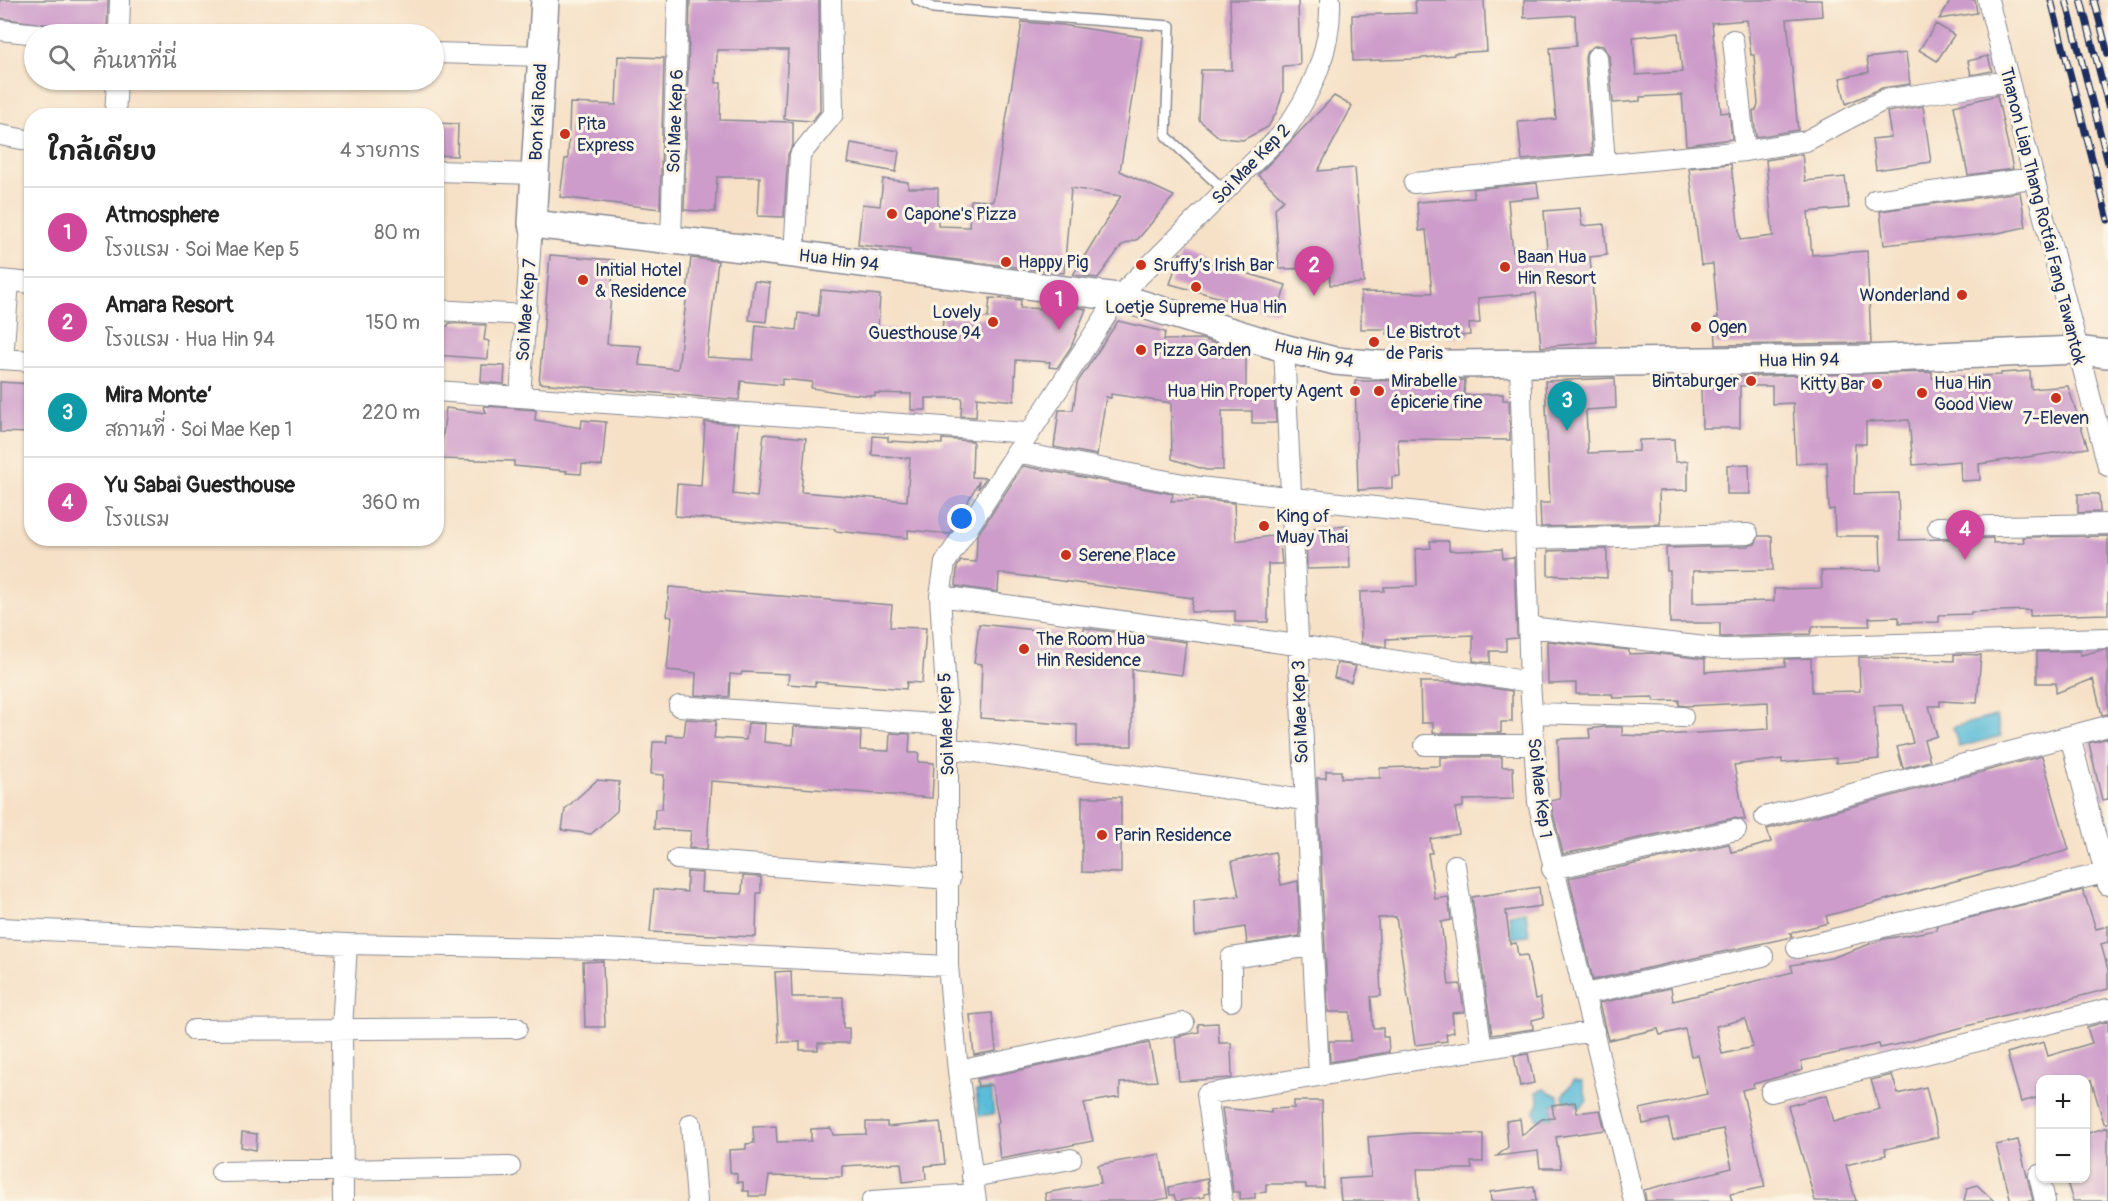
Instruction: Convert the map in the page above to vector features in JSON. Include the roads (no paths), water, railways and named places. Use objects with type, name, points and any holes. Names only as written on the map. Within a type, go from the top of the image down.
[{"type":"street","points":[[119,24],[120,0]]},
{"type":"street","name":"Bon Kai Road","points":[[532,224],[544,0]]},
{"type":"street","name":"Soi Mae Kep 6","points":[[671,241],[678,0]]},
{"type":"street","points":[[794,254],[800,155],[833,114],[831,0]]},
{"type":"street","name":"Soi Mae Kep 2","points":[[1118,297],[1282,134],[1300,110],[1328,39],[1330,0]]},
{"type":"street","name":"Thanon Liap Thang Rotfai Fang Tawantok","points":[[1988,0],[2076,350],[2108,466]]},
{"type":"street","points":[[0,30],[24,33]]},
{"type":"street","points":[[1733,40],[1745,151]]},
{"type":"street","points":[[444,53],[542,56]]},
{"type":"street","points":[[1597,57],[1605,163]]},
{"type":"street","points":[[1414,183],[1745,151],[1806,141],[1884,100],[2008,81]]},
{"type":"street","points":[[115,108],[116,90]]},
{"type":"street","points":[[0,135],[24,140]]},
{"type":"street","points":[[444,171],[535,174]]},
{"type":"street","points":[[1875,201],[2032,178]]},
{"type":"street","name":"Hua Hin 94","points":[[532,224],[794,254],[1118,297],[1284,348],[1335,361],[1381,365],[1866,359],[2076,350],[2108,354]]},
{"type":"street","name":"Soi Mae Kep 7","points":[[520,397],[532,224]]},
{"type":"street","points":[[24,282],[4,280],[2,359],[24,360]]},
{"type":"street","name":"Soi Mae Kep 5","points":[[974,1191],[958,1071],[948,966],[950,879],[948,725],[940,596],[945,563],[1118,297]]},
{"type":"street","points":[[444,310],[527,315]]},
{"type":"street","name":"Soi Mae Kep 3","points":[[1284,348],[1319,1076]]},
{"type":"street","name":"Soi Mae Kep 1","points":[[1521,364],[1530,682],[1538,802],[1552,869],[1585,994],[1634,1201]]},
{"type":"street","points":[[444,392],[1028,433]]},
{"type":"street","points":[[1016,452],[1199,487],[1291,497],[1526,531],[1748,534]]},
{"type":"street","points":[[1938,527],[2108,524]]},
{"type":"street","points":[[940,596],[1297,645],[1530,682]]},
{"type":"street","points":[[1529,627],[1723,649],[2108,638]]},
{"type":"street","points":[[679,706],[948,725]]},
{"type":"street","points":[[1532,713],[1683,717]]},
{"type":"street","points":[[1765,817],[2108,726]]},
{"type":"street","points":[[1797,948],[2107,876],[2070,736]]},
{"type":"street","points":[[1425,745],[1533,745]]},
{"type":"street","points":[[948,748],[1304,800]]},
{"type":"street","points":[[1552,869],[1736,830]]},
{"type":"street","points":[[677,859],[950,879]]},
{"type":"street","points":[[1455,865],[1482,1049]]},
{"type":"street","points":[[0,928],[347,944],[604,949],[948,966]]},
{"type":"street","points":[[343,1201],[342,1029],[347,944]]},
{"type":"street","points":[[1231,1001],[1232,958],[1312,946]]},
{"type":"street","points":[[1585,994],[1763,956]]},
{"type":"street","points":[[1771,1092],[2108,1009]]},
{"type":"street","points":[[958,1071],[1184,1023]]},
{"type":"street","points":[[194,1030],[517,1028]]},
{"type":"street","points":[[1221,1201],[1207,1094],[1594,1031]]},
{"type":"street","points":[[691,1124],[697,1201]]},
{"type":"street","points":[[872,1201],[974,1191],[1071,1159]]},
{"type":"street","points":[[221,1172],[510,1167]]},
{"type":"street","points":[[2041,1183],[2046,1201]]},
{"type":"lane","points":[[917,0],[933,8],[1170,26],[1166,136],[1225,191]]},
{"type":"water","points":[[1996,716],[2001,736],[1959,747],[1953,727]]},
{"type":"water","points":[[1526,912],[1529,935],[1512,938],[1509,914]]},
{"type":"water","points":[[1574,1080],[1582,1081],[1587,1101],[1580,1107],[1575,1101],[1564,1101],[1563,1095]]},
{"type":"water","points":[[991,1089],[994,1114],[979,1116],[976,1091]]},
{"type":"water","points":[[1544,1089],[1558,1096],[1559,1103],[1552,1104],[1553,1117],[1537,1120],[1534,1112],[1539,1102],[1536,1092]]},
{"type":"railway","points":[[2051,0],[2108,220]]},
{"type":"railway","points":[[2066,0],[2108,163]]},
{"type":"railway","points":[[2081,0],[2108,105]]},
{"type":"railway","points":[[2094,0],[2108,54]]},
{"type":"place","name":"Pita Express","points":[[565,134]]},
{"type":"place","name":"Capone's Pizza","points":[[892,214]]},
{"type":"place","name":"Happy Pig","points":[[1006,262]]},
{"type":"place","name":"Sruffy’s Irish Bar","points":[[1141,265]]},
{"type":"place","name":"Baan Hua Hin Resort","points":[[1505,267]]},
{"type":"place","name":"Initial Hotel & Residence","points":[[583,280]]},
{"type":"place","name":"Loetje Supreme Hua Hin","points":[[1196,287]]},
{"type":"place","name":"Wonderland","points":[[1962,295]]},
{"type":"place","name":"Amara Resort","points":[[1314,296]]},
{"type":"place","name":"Lovely Guesthouse 94","points":[[993,322]]},
{"type":"place","name":"Ogen","points":[[1696,327]]},
{"type":"place","name":"Atmosphere","points":[[1059,330]]},
{"type":"place","name":"Le Bistrot de Paris","points":[[1374,342]]},
{"type":"place","name":"Pizza Garden","points":[[1141,350]]},
{"type":"place","name":"Bintaburger","points":[[1751,381]]},
{"type":"place","name":"Kitty Bar","points":[[1877,384]]},
{"type":"place","name":"Hua Hin Property Agent","points":[[1355,391]]},
{"type":"place","name":"Mirabelle épicerie fine","points":[[1379,391]]},
{"type":"place","name":"Hua Hin Good View","points":[[1922,393]]},
{"type":"place","name":"7-Eleven","points":[[2056,398]]},
{"type":"place","name":"Mira Monte’","points":[[1567,431]]},
{"type":"place","name":"King of Muay Thai","points":[[1264,526]]},
{"type":"place","name":"Serene Place","points":[[1066,555]]},
{"type":"place","name":"Yu Sabai Guesthouse","points":[[1965,560]]},
{"type":"place","name":"The Room Hua Hin Residence","points":[[1024,649]]},
{"type":"place","name":"Parin Residence","points":[[1102,835]]}]
